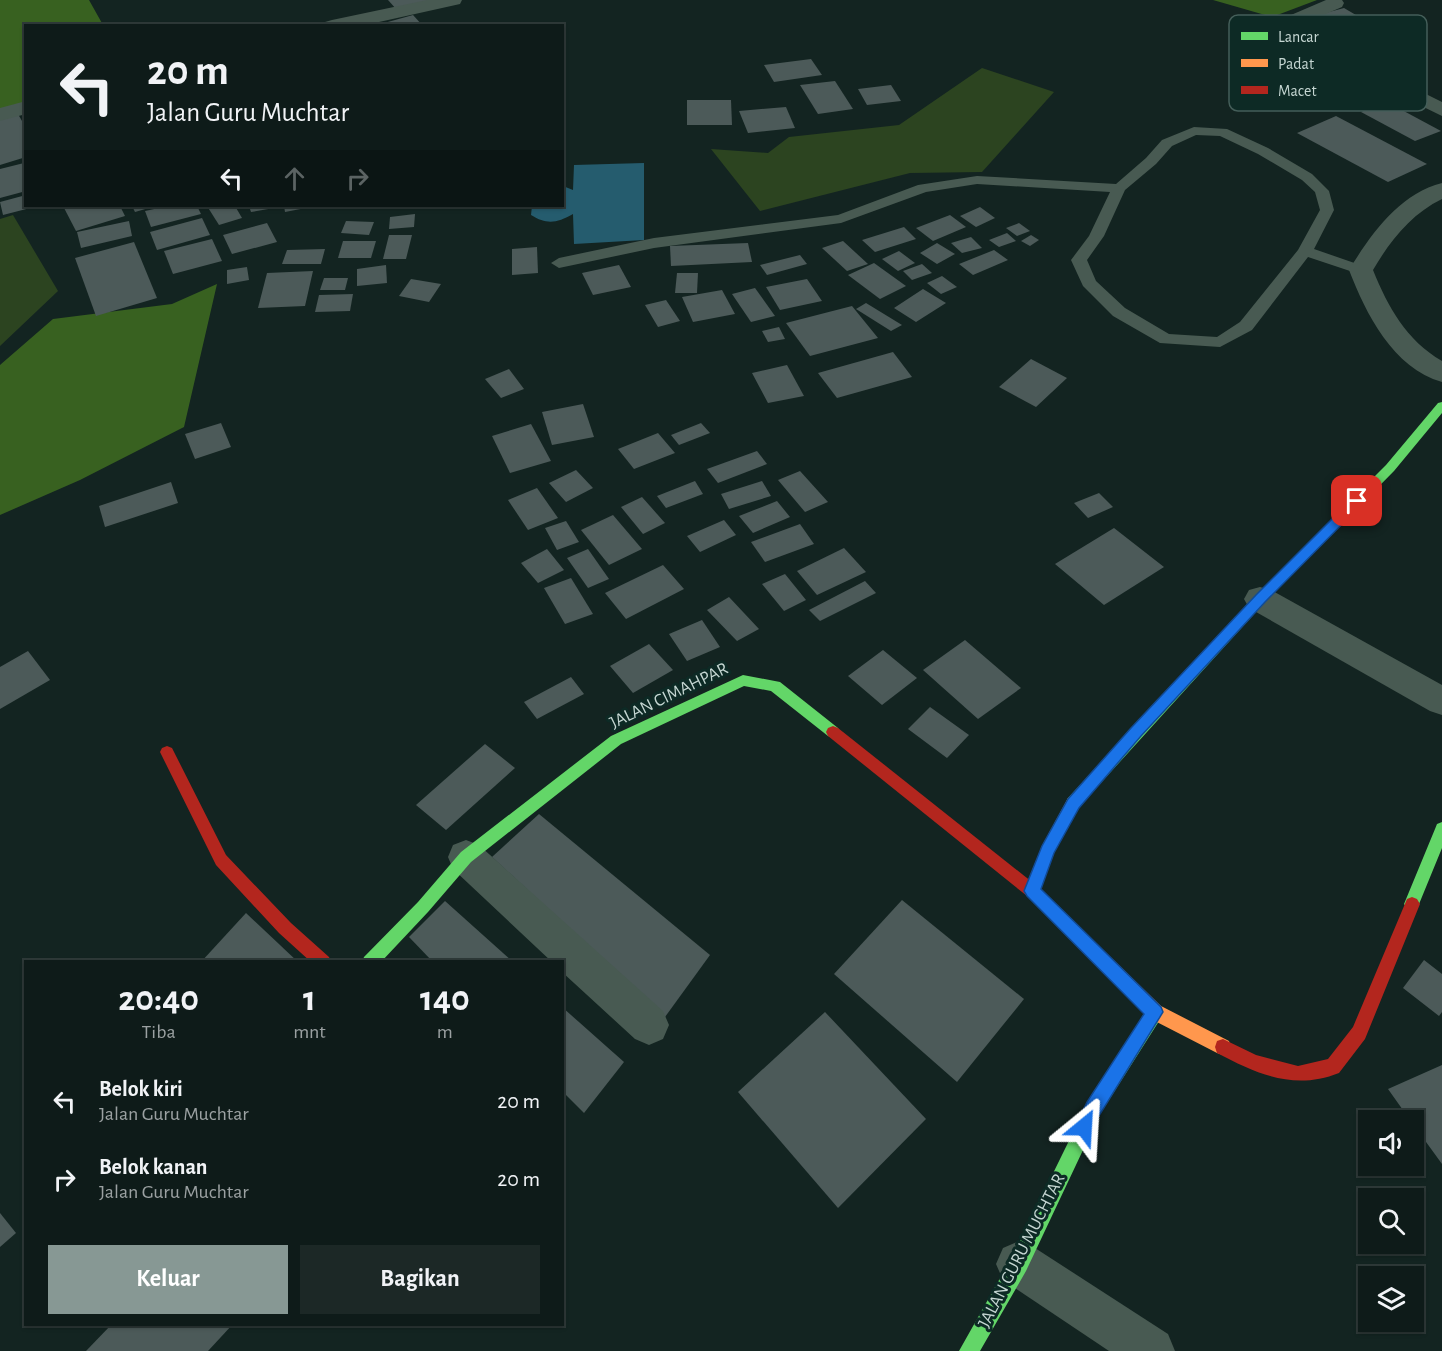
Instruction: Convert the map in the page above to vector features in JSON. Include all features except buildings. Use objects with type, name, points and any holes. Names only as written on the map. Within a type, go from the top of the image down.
[{"type":"street","points":[[341,24],[453,0]]},
{"type":"street","points":[[1307,15],[1335,3]]},
{"type":"street","points":[[411,8],[425,24]]},
{"type":"street","points":[[1427,103],[1442,110]]},
{"type":"street","points":[[0,115],[24,108]]},
{"type":"street","points":[[1442,189],[1399,218],[1376,245],[1361,270],[1382,315],[1411,352],[1442,373]]},
{"type":"street","points":[[1442,406],[1390,468],[1260,598],[1073,803],[1047,850],[1032,891],[1155,1012],[1254,1063],[1298,1074],[1333,1067],[1359,1033],[1442,829]]},
{"type":"street","points":[[1260,598],[1442,701]]},
{"type":"street","name":"JALAN CIMAHPAR","points":[[372,960],[423,907],[466,856],[616,740],[743,680],[774,686],[1032,891]]},
{"type":"street","points":[[167,752],[221,860],[285,928],[321,960]]},
{"type":"street","points":[[466,856],[649,1024]]},
{"type":"street","name":"JALAN GURU MUCHTAR","points":[[969,1351],[1019,1264],[1094,1108],[1155,1012]]},
{"type":"street","points":[[1019,1264],[1151,1351]]},
{"type":"lane","points":[[1194,131],[1222,132],[1263,151],[1307,177],[1322,191],[1327,210],[1305,251],[1246,326],[1220,342],[1166,339],[1119,312],[1089,283],[1079,260],[1096,236],[1119,188],[1151,161],[1167,143],[1194,131]]},
{"type":"lane","points":[[559,263],[654,243],[841,219],[923,188],[977,180],[1119,188]]},
{"type":"lane","points":[[1305,251],[1361,270]]},
{"type":"green space","points":[[0,0],[89,0],[102,24],[24,24],[24,111],[0,118]]},
{"type":"green space","points":[[1213,0],[1317,0],[1277,15],[1265,15]]},
{"type":"green space","points":[[982,68],[1054,92],[982,172],[910,173],[760,211],[711,149],[768,153],[789,137],[899,125]]},
{"type":"green space","points":[[13,215],[58,291],[0,346],[0,219]]},
{"type":"green space","points":[[217,284],[184,427],[80,480],[0,515],[0,365],[53,319],[172,304]]},
{"type":"water","points":[[644,163],[644,240],[574,244],[573,214],[552,222],[531,215],[532,207],[564,207],[564,186],[573,190],[574,165]]},
{"type":"traffic: fast","points":[[1073,803],[1260,599],[1390,468],[1442,406]]},
{"type":"traffic: fast","points":[[372,960],[423,907],[466,857],[616,740],[743,680],[775,686],[833,732]]},
{"type":"traffic: fast","points":[[1412,904],[1442,829]]},
{"type":"traffic: fast","points":[[969,1351],[1019,1264],[1094,1108],[1155,1012]]},
{"type":"traffic: slow","points":[[1073,803],[1047,851],[1032,891],[1155,1012],[1223,1047]]},
{"type":"traffic: jam","points":[[833,732],[1032,891]]},
{"type":"traffic: jam","points":[[167,752],[221,860],[285,928],[321,960]]},
{"type":"traffic: jam","points":[[1223,1047],[1254,1063],[1298,1074],[1333,1067],[1359,1033],[1412,904]]},
{"type":"route","points":[[1084,1127],[1155,1012],[1032,891],[1047,850],[1073,803],[1136,732],[1260,598],[1357,501]]}]
